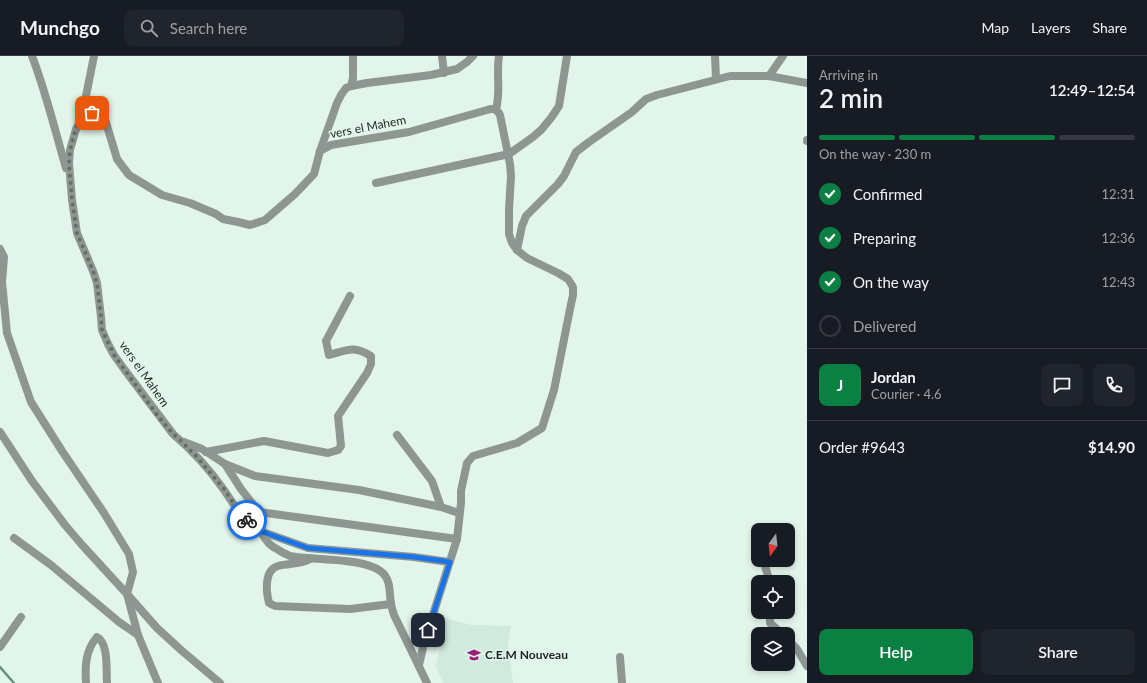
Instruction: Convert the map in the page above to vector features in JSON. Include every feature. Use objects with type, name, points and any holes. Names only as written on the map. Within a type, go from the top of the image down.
[{"type":"street","points":[[32,56],[43,86],[70,180]]},
{"type":"street","points":[[86,114],[86,96],[94,56]]},
{"type":"street","points":[[351,86],[353,78],[353,56]]},
{"type":"street","points":[[442,56],[444,73]]},
{"type":"street","points":[[320,151],[340,95],[346,88],[351,86],[444,73],[457,69],[473,56]]},
{"type":"street","points":[[419,665],[424,643],[457,539],[462,480],[467,463],[473,456],[517,443],[542,428],[554,390],[573,295],[573,287],[568,279],[527,258],[517,250],[512,243],[509,234],[511,176],[500,115],[496,109],[498,103],[497,64],[499,56]]},
{"type":"street","points":[[376,183],[508,154],[534,137],[551,118],[559,106],[567,56]]},
{"type":"street","points":[[715,56],[716,79]]},
{"type":"street","points":[[769,76],[782,56]]},
{"type":"street","points":[[517,250],[522,226],[526,216],[558,184],[564,176],[576,152],[582,146],[632,112],[646,99],[730,76],[769,76],[807,83]]},
{"type":"street","name":"vers el Mahem","points":[[427,683],[394,615],[391,604],[391,589],[386,576],[382,571],[354,562],[310,559],[287,555],[267,542],[260,531],[239,511],[209,470],[163,422],[114,355],[102,330],[97,283],[77,233],[70,180],[70,150],[76,128],[81,120],[86,114],[98,114],[105,119],[117,159],[129,175],[162,195],[190,203],[224,219],[250,225],[265,220],[295,194],[314,174],[320,151],[331,145],[409,132],[486,110],[496,109]]},
{"type":"street","points":[[0,249],[4,256],[2,282],[6,333],[31,402],[104,513],[129,554],[132,572],[127,594],[138,635],[158,683]]},
{"type":"street","points":[[206,452],[264,441],[328,453],[338,450],[341,446],[338,416],[367,373],[371,364],[371,356],[363,351],[353,349],[329,355],[326,341],[350,296]]},
{"type":"street","points":[[0,432],[32,481],[82,546],[157,628],[220,683]]},
{"type":"street","points":[[398,435],[432,481],[441,508]]},
{"type":"street","points":[[180,440],[206,452],[225,464],[255,476],[359,490],[459,513]]},
{"type":"street","points":[[225,464],[241,489],[259,512],[457,539]]},
{"type":"street","points":[[260,531],[308,548],[414,557],[450,562]]},
{"type":"street","points":[[14,538],[51,565],[114,618],[138,635]]},
{"type":"street","points":[[310,559],[303,563],[274,568],[270,573],[267,584],[269,603],[275,606],[350,609],[391,604]]},
{"type":"street","points":[[0,647],[21,617]]},
{"type":"street","points":[[86,683],[85,665],[91,645],[97,637],[101,641],[105,650],[107,683]]},
{"type":"street","points":[[795,647],[807,666]]},
{"type":"street","points":[[620,658],[622,683]]},
{"type":"shaded area","name":"C.E.M Nouveau","points":[[446,618],[471,625],[511,626],[508,643],[513,683],[443,683],[436,667]]},
{"type":"waterway","points":[[0,667],[14,683]]},
{"type":"way so far","points":[[92,113],[86,114],[76,128],[72,139],[69,163],[72,200],[77,233],[97,283],[102,330],[114,355],[158,416],[173,434],[198,458],[247,520]]},
{"type":"place","name":"C.E.M Nouveau","points":[[474,655]]},
{"type":"route","points":[[247,520],[260,531],[308,548],[414,557],[450,562],[428,630]]}]
